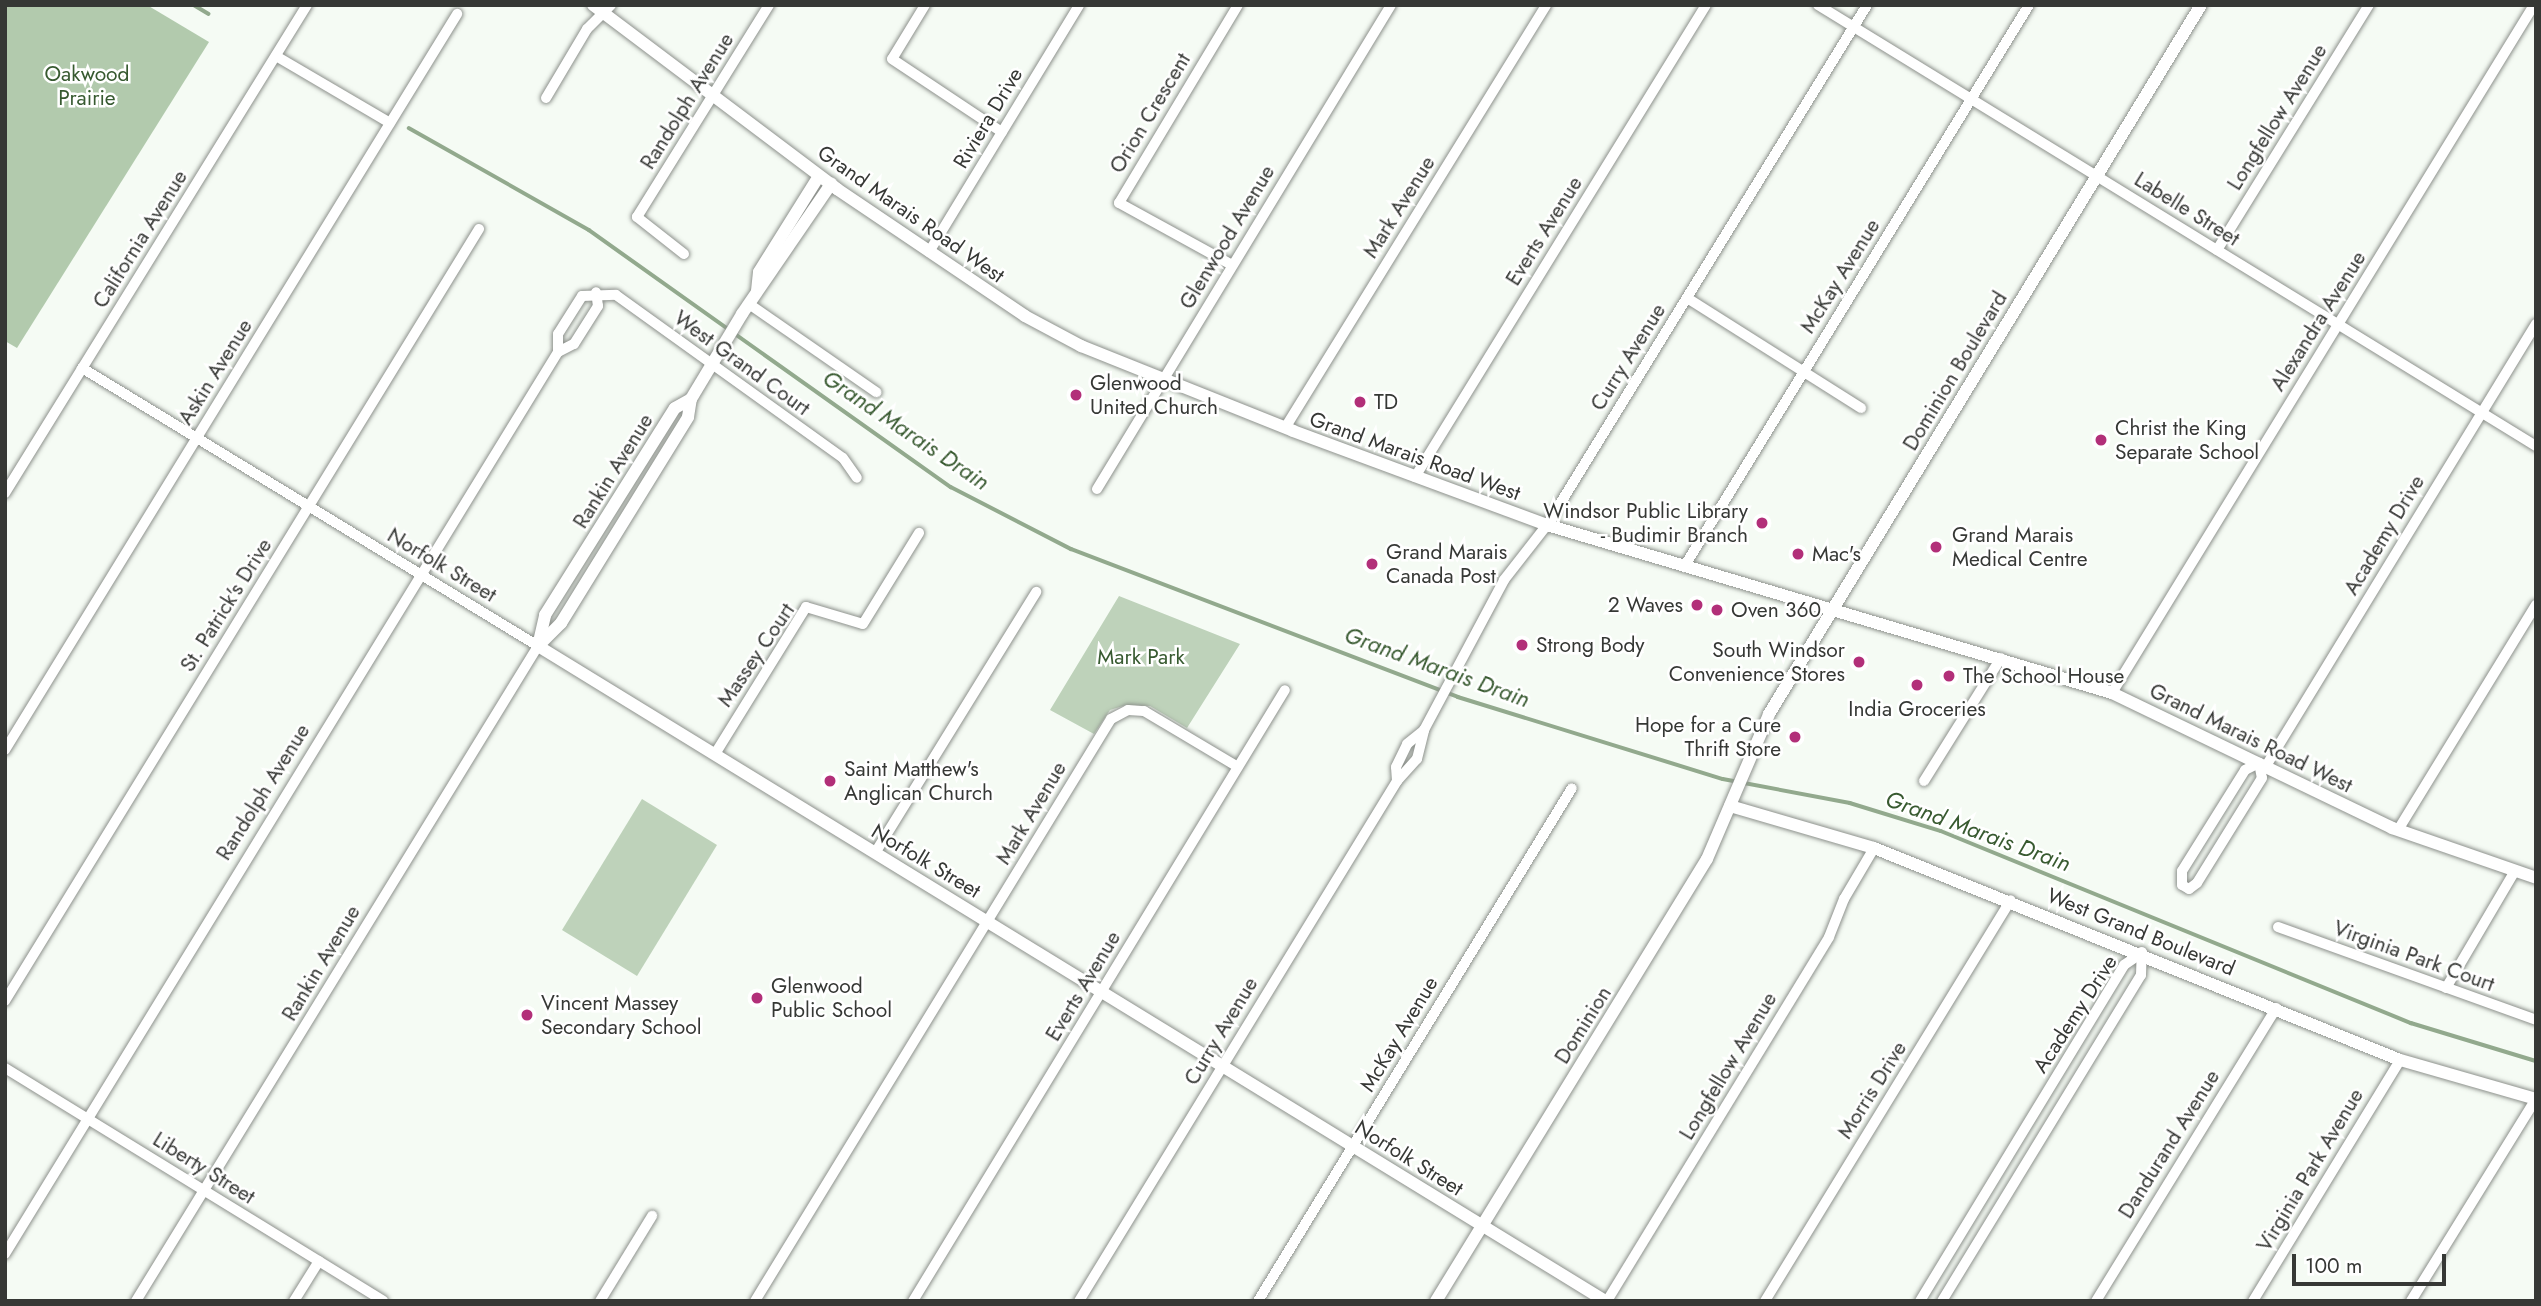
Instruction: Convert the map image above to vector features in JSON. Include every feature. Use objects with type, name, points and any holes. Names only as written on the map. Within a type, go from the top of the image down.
[{"type":"street","name":"California Avenue","points":[[5,493],[307,5]]},
{"type":"street","name":"Randolph Avenue","points":[[684,254],[637,217],[769,5]]},
{"type":"street","points":[[925,5],[892,59],[1002,132]]},
{"type":"street","name":"Riviera Drive","points":[[929,251],[1079,5]]},
{"type":"street","name":"Orion Crescent","points":[[1232,265],[1119,203],[1238,5]]},
{"type":"street","name":"Glenwood Avenue","points":[[1097,489],[1391,5]]},
{"type":"street","name":"Mark Avenue","points":[[1285,428],[1546,5]]},
{"type":"street","name":"Everts Avenue","points":[[1415,477],[1706,5]]},
{"type":"street","name":"Labelle Street","points":[[1818,5],[2536,446]]},
{"type":"street","name":"Curry Avenue","points":[[1079,1301],[1396,781],[1417,759],[1424,730],[1499,589],[1547,525],[1867,5]]},
{"type":"street","name":"McKay Avenue","points":[[1684,567],[2029,5]]},
{"type":"street","name":"Dominion Boulevard","points":[[1746,761],[1769,714],[2201,5]]},
{"type":"street","name":"Longfellow Avenue","points":[[2217,250],[2369,5]]},
{"type":"street","name":"Alexandra Avenue","points":[[2112,694],[2534,5]]},
{"type":"street","points":[[546,98],[587,29],[603,8]]},
{"type":"street","name":"Grand Marais Road West","points":[[603,8],[819,176],[1048,329],[1162,380],[1547,525],[2001,658],[2112,694],[2398,830],[2536,878]]},
{"type":"street","name":"Askin Avenue","points":[[5,750],[457,14]]},
{"type":"street","points":[[276,56],[390,123]]},
{"type":"street","name":"Rankin Avenue","points":[[757,291],[759,272],[819,176]]},
{"type":"street","name":"Rankin Avenue","points":[[136,1301],[538,646],[561,623],[688,418],[691,399],[745,309],[757,291],[769,280],[831,184]]},
{"type":"street","name":"St. Patrick's Drive","points":[[5,1001],[480,229]]},
{"type":"street","name":"Randolph Avenue","points":[[5,1254],[558,352],[558,334],[582,296],[596,292],[598,306],[574,344],[558,352]]},
{"type":"street","name":"West Grand Court","points":[[596,292],[616,295],[714,361],[843,458],[857,478]]},
{"type":"street","points":[[1687,298],[1861,408]]},
{"type":"street","points":[[745,309],[876,391]]},
{"type":"street","name":"Academy Drive","points":[[2263,765],[2245,770],[2182,871],[2182,885],[2189,889],[2197,883],[2262,778],[2263,765],[2536,324]]},
{"type":"street","name":"Norfolk Street","points":[[82,369],[1606,1301]]},
{"type":"street","name":"Massey Court","points":[[715,754],[806,607],[863,624],[919,533]]},
{"type":"street","points":[[875,853],[1036,592]]},
{"type":"street","points":[[2398,830],[2536,605]]},
{"type":"street","points":[[1924,781],[2001,658]]},
{"type":"street","name":"Everts Avenue","points":[[913,1301],[1285,690]]},
{"type":"street","name":"Mark Avenue","points":[[755,1301],[1111,719],[1128,710],[1144,711],[1238,767]]},
{"type":"street","name":"Curry Avenue","points":[[1396,781],[1396,767],[1407,744],[1424,730]]},
{"type":"street","name":"Dominion","points":[[1436,1301],[1707,859],[1746,761]]},
{"type":"street","name":"McKay Avenue","points":[[1258,1301],[1572,788]]},
{"type":"street","name":"West Grand Boulevard","points":[[1730,806],[1874,848],[2142,952],[2400,1060],[2536,1099]]},
{"type":"street","name":"Longfellow Avenue","points":[[1606,1301],[1829,937],[1844,899],[1874,848]]},
{"type":"street","points":[[2446,988],[2515,871]]},
{"type":"street","name":"Morris Drive","points":[[1765,1301],[2011,900]]},
{"type":"street","name":"Virginia Park Court","points":[[2278,927],[2536,1020]]},
{"type":"street","name":"Academy Drive","points":[[1920,1301],[2124,965],[2142,952]]},
{"type":"street","name":"Academy Drive","points":[[1942,1301],[2141,975],[2142,952]]},
{"type":"street","name":"Dandurand Avenue","points":[[2096,1301],[2276,1008]]},
{"type":"street","name":"Virginia Park Avenue","points":[[2253,1301],[2400,1060]]},
{"type":"street","name":"Liberty Street","points":[[5,1068],[383,1301]]},
{"type":"street","points":[[2411,1301],[2536,1099]]},
{"type":"street","points":[[600,1301],[652,1216]]},
{"type":"street","points":[[295,1301],[319,1261]]},
{"type":"green space","name":"Oakwood Prairie","points":[[5,5],[147,5],[209,42],[17,348],[5,341]]},
{"type":"green space","name":"Mark Park","points":[[1119,596],[1240,644],[1187,728],[1150,706],[1126,705],[1110,710],[1094,734],[1050,710]]},
{"type":"green space","points":[[642,799],[717,845],[637,976],[562,930]]},
{"type":"waterway","name":"Grand Marais Drain","points":[[194,5],[209,14]]},
{"type":"waterway","name":"Grand Marais Drain","points":[[409,128],[589,230],[951,487],[1071,549],[1458,697],[1723,779],[1850,803],[1941,831],[2411,1023],[2536,1061]]},
{"type":"place","name":"Glenwood United Church","points":[[1076,395]]},
{"type":"place","name":"TD","points":[[1360,402]]},
{"type":"place","name":"Christ the King Separate School","points":[[2101,440]]},
{"type":"place","name":"Windsor Public Library - Budimir Branch","points":[[1762,523]]},
{"type":"place","name":"Grand Marais Medical Centre","points":[[1936,547]]},
{"type":"place","name":"Mac's","points":[[1798,554]]},
{"type":"place","name":"Grand Marais Canada Post","points":[[1372,564]]},
{"type":"place","name":"2 Waves","points":[[1697,605]]},
{"type":"place","name":"Oven 360","points":[[1717,610]]},
{"type":"place","name":"Strong Body","points":[[1522,645]]},
{"type":"place","name":"South Windsor Convenience Stores","points":[[1859,662]]},
{"type":"place","name":"The School House","points":[[1949,676]]},
{"type":"place","name":"India Groceries","points":[[1917,685]]},
{"type":"place","name":"Hope for a Cure Thrift Store","points":[[1795,737]]},
{"type":"place","name":"Saint Matthew's Anglican Church","points":[[830,781]]},
{"type":"place","name":"Glenwood Public School","points":[[757,998]]},
{"type":"place","name":"Vincent Massey Secondary School","points":[[527,1015]]}]
